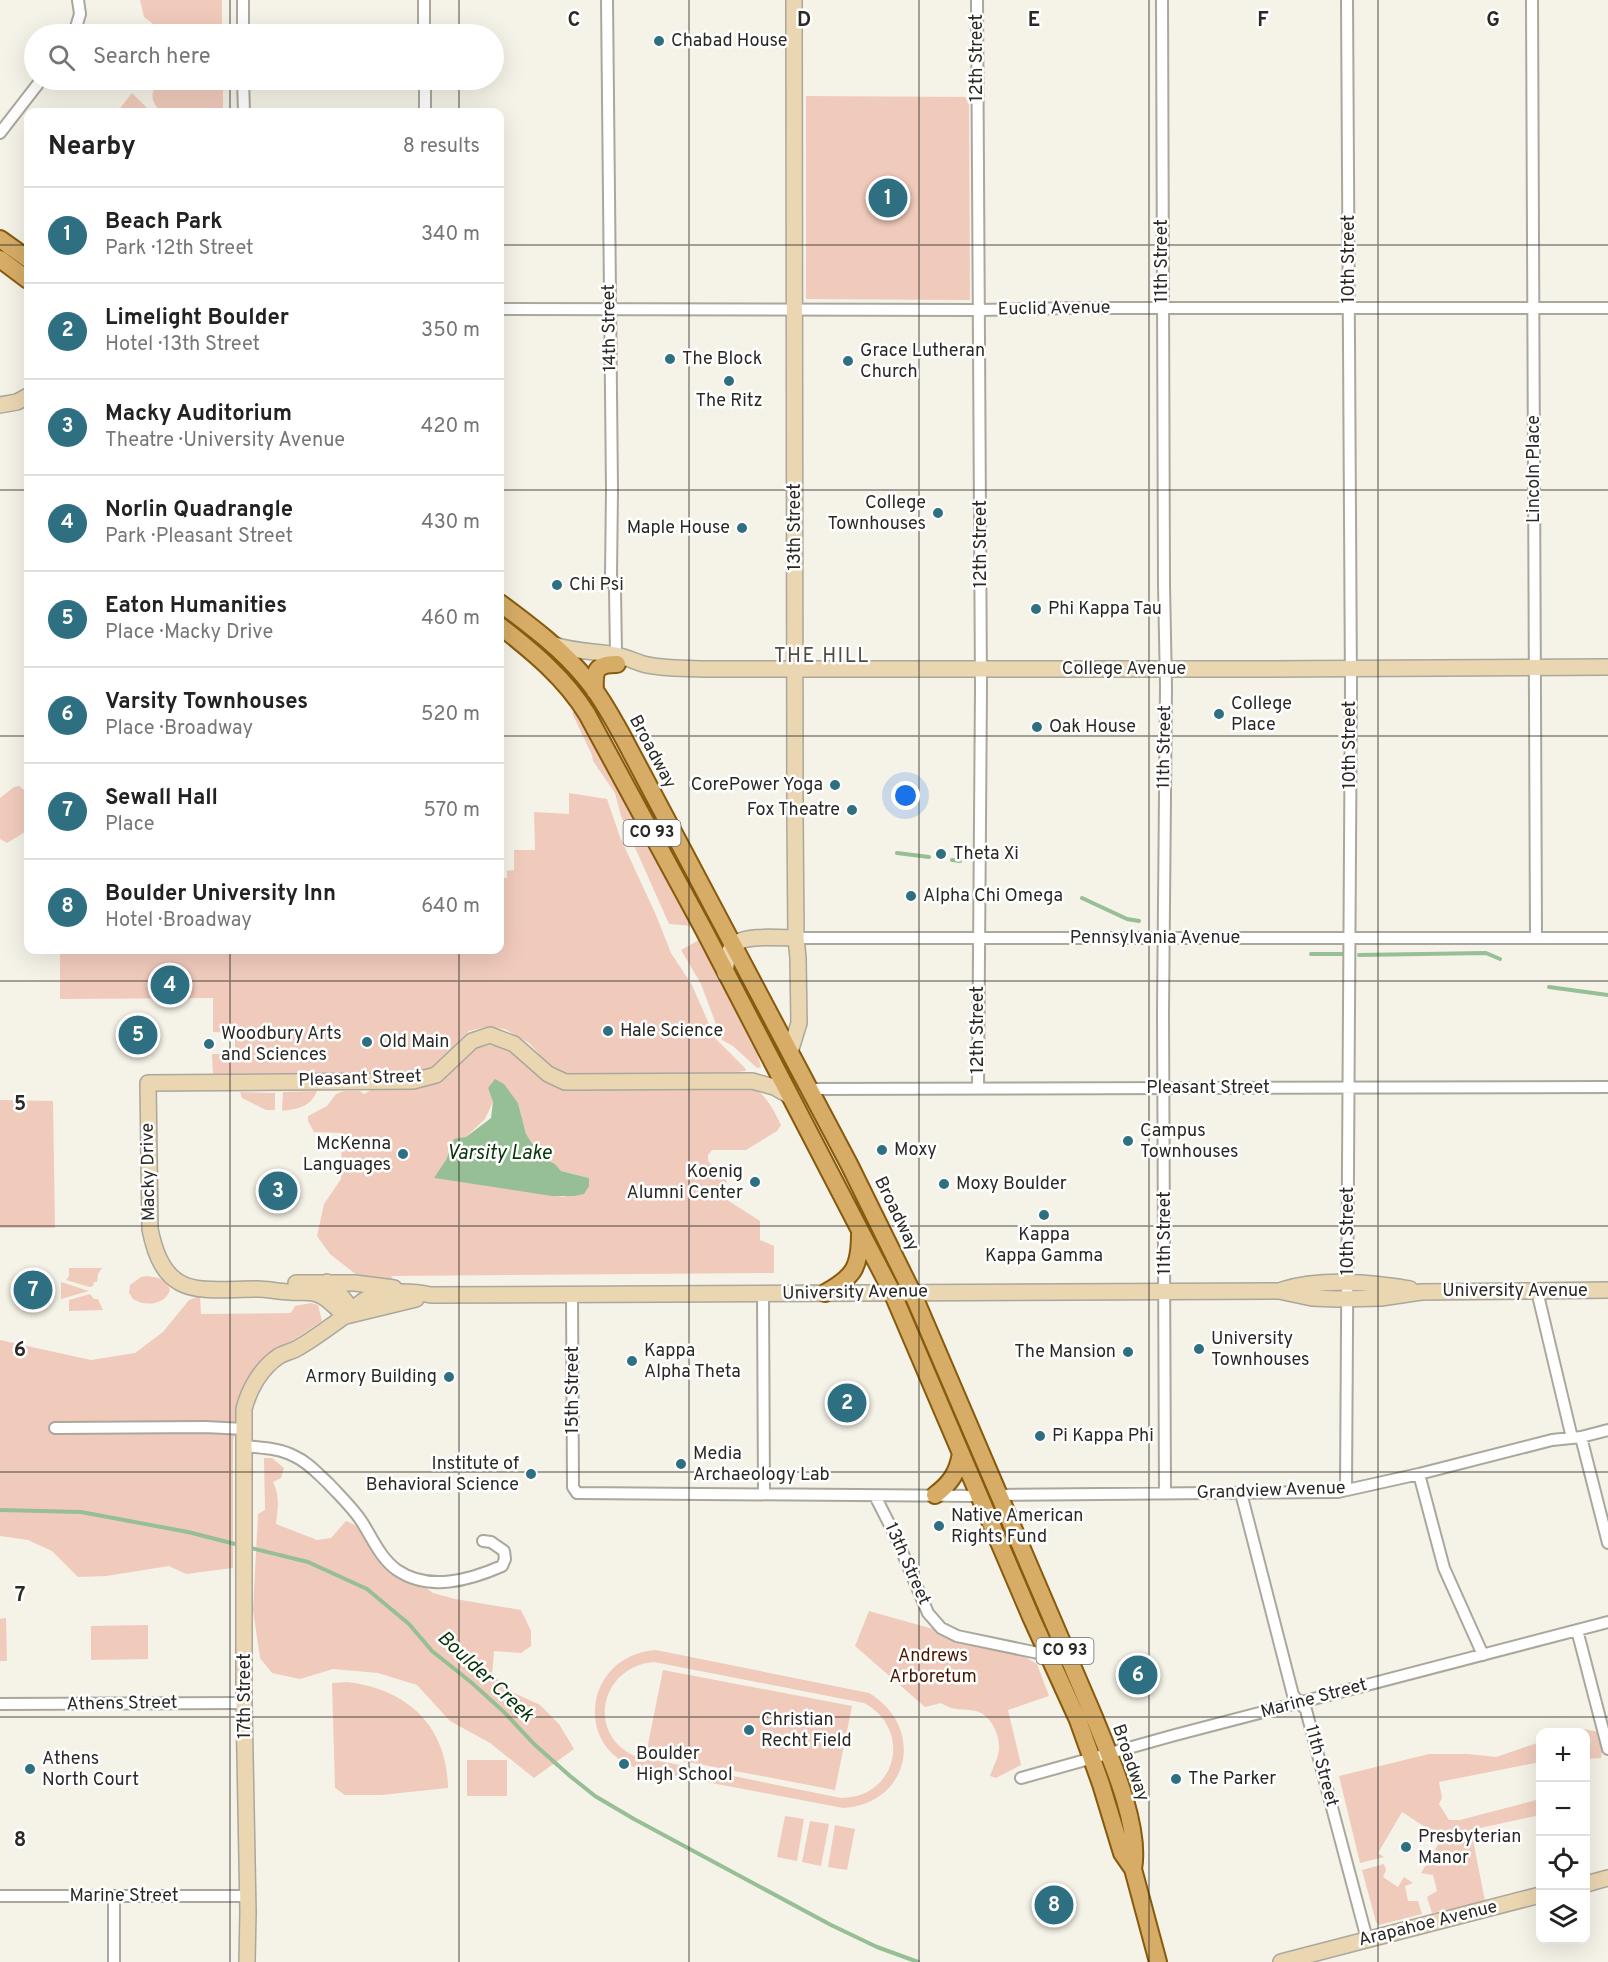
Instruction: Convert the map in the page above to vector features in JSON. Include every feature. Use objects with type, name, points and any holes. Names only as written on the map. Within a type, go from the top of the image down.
[{"type":"main road","points":[[0,239],[24,257]]},
{"type":"main road","points":[[0,259],[24,277]]},
{"type":"main road","name":"Broadway","points":[[504,606],[555,645],[568,659],[595,691],[624,739],[849,1164],[912,1292],[1012,1525],[1100,1756],[1122,1853],[1133,1869],[1158,1962]]},
{"type":"main road","name":"Broadway","points":[[504,629],[555,672],[582,706],[621,775],[892,1292],[1048,1655],[1078,1720],[1100,1756]]},
{"type":"main road","points":[[528,648],[550,656],[568,659]]},
{"type":"main road","points":[[595,691],[594,675],[597,670],[602,665],[616,659]]},
{"type":"main road","points":[[775,1068],[792,1083],[809,1089]]},
{"type":"main road","points":[[825,1293],[849,1277],[855,1268],[860,1252],[860,1230]]},
{"type":"main road","points":[[935,1495],[953,1478],[961,1453]]},
{"type":"main road","points":[[981,1496],[990,1500],[1012,1525]]},
{"type":"street","points":[[77,24],[80,14],[78,0]]},
{"type":"street","points":[[243,0],[243,24]]},
{"type":"street","points":[[424,0],[424,24]]},
{"type":"street","name":"14th Street","points":[[607,0],[611,576],[615,588],[616,659]]},
{"type":"street","name":"13th Street","points":[[790,1052],[799,1023],[796,938],[794,0]]},
{"type":"street","name":"12th Street","points":[[977,0],[981,669],[978,1088]]},
{"type":"street","name":"11th Street","points":[[1162,0],[1166,669],[1165,1493]]},
{"type":"street","name":"10th Street","points":[[1346,1490],[1350,667],[1347,0]]},
{"type":"street","name":"Lincoln Place","points":[[1532,0],[1536,938]]},
{"type":"street","points":[[0,133],[33,90]]},
{"type":"street","points":[[243,90],[244,108]]},
{"type":"street","points":[[425,90],[425,108]]},
{"type":"street","name":"Euclid Avenue","points":[[504,309],[1608,308]]},
{"type":"street","points":[[0,405],[24,398]]},
{"type":"street","name":"College Avenue","points":[[555,645],[616,659],[630,666],[640,663],[677,668],[795,670],[1608,666]]},
{"type":"street","name":"College Avenue","points":[[568,659],[616,659]]},
{"type":"street","name":"Pennsylvania Avenue","points":[[733,945],[756,938],[1608,938]]},
{"type":"street","points":[[725,973],[726,962],[733,945]]},
{"type":"street","name":"Pleasant Street","points":[[148,1083],[413,1081],[436,1075],[472,1041],[490,1035],[514,1044],[548,1074],[565,1082],[752,1081],[774,1087],[790,1096]]},
{"type":"street","name":"Macky Drive","points":[[148,1083],[150,1229],[159,1259],[173,1277],[195,1289],[213,1291],[259,1289]]},
{"type":"street","name":"Pleasant Street","points":[[809,1089],[1608,1087]]},
{"type":"street","points":[[259,1289],[287,1282],[327,1282],[355,1283],[409,1291]]},
{"type":"street","points":[[327,1282],[346,1302],[346,1316]]},
{"type":"street","points":[[259,1289],[317,1293],[346,1316]]},
{"type":"street","name":"University Avenue","points":[[346,1316],[353,1306],[372,1297],[409,1291],[431,1295],[1279,1291],[1320,1299],[1348,1291],[1381,1298],[1421,1292],[1608,1290]]},
{"type":"street","points":[[1537,1291],[1608,1543]]},
{"type":"street","name":"15th Street","points":[[572,1294],[573,1487],[577,1493],[764,1493]]},
{"type":"street","points":[[763,1294],[764,1493],[981,1496]]},
{"type":"street","name":"University Avenue","points":[[346,1316],[431,1295]]},
{"type":"street","name":"17th Street","points":[[247,1962],[244,1409],[255,1381],[274,1360],[346,1316]]},
{"type":"street","points":[[55,1428],[245,1429]]},
{"type":"street","name":"Grandview Avenue","points":[[999,1496],[1329,1493],[1419,1474],[1552,1440],[1608,1430]]},
{"type":"street","points":[[245,1446],[279,1450],[294,1455],[308,1464],[355,1512],[376,1546],[396,1570],[415,1579],[441,1583],[483,1574],[502,1566],[505,1559],[504,1551],[491,1542],[483,1541]]},
{"type":"street","points":[[1419,1474],[1444,1568],[1483,1655]]},
{"type":"street","name":"11th Street","points":[[1241,1492],[1293,1695],[1306,1710],[1367,1939]]},
{"type":"street","name":"13th Street","points":[[875,1496],[892,1528],[928,1613],[941,1628],[957,1636],[1048,1655]]},
{"type":"street","name":"Marine Street","points":[[1021,1778],[1608,1622]]},
{"type":"street","points":[[1577,1630],[1608,1749]]},
{"type":"street","name":"Athens Street","points":[[0,1704],[244,1702]]},
{"type":"street","points":[[1590,1883],[1608,1878]]},
{"type":"street","name":"Marine Street","points":[[0,1896],[248,1896]]},
{"type":"street","name":"Arapahoe Avenue","points":[[1281,1962],[1536,1896]]},
{"type":"street","points":[[114,1897],[114,1962]]},
{"type":"green space","points":[[140,0],[222,0],[222,24],[153,24],[144,17]]},
{"type":"green space","points":[[154,90],[223,90],[223,108],[158,108],[152,97]]},
{"type":"green space","points":[[132,93],[147,108],[120,108]]},
{"type":"green space","points":[[806,96],[969,97],[970,300],[806,299]]},
{"type":"green space","points":[[576,709],[694,926],[669,924],[621,816],[615,793],[593,761],[572,713]]},
{"type":"green space","points":[[19,786],[24,790],[24,832],[7,843],[0,839],[0,798],[14,787]]},
{"type":"green space","points":[[569,793],[607,799],[620,837],[671,953],[692,985],[715,1038],[746,1071],[714,1074],[570,1075],[553,1069],[529,1043],[505,1029],[486,1027],[469,1031],[432,1068],[418,1072],[213,1074],[212,1054],[235,1054],[235,1033],[213,1032],[213,998],[60,999],[60,954],[504,954],[504,878],[507,878],[507,871],[514,870],[514,850],[535,850],[534,812],[569,814]]},
{"type":"green space","points":[[699,940],[756,1049],[761,1067],[757,1068],[733,1046],[722,1040],[701,984],[681,950]]},
{"type":"green space","points":[[487,1045],[503,1047],[546,1079],[753,1087],[770,1104],[781,1125],[777,1131],[746,1150],[712,1150],[708,1155],[708,1161],[722,1170],[727,1182],[718,1194],[760,1221],[760,1240],[774,1246],[774,1273],[391,1276],[396,1284],[363,1280],[330,1254],[317,1236],[324,1204],[341,1179],[342,1133],[314,1132],[308,1116],[327,1106],[336,1094],[344,1091],[360,1091],[364,1094],[384,1086],[413,1088],[427,1086],[441,1079],[479,1047]],"holes":[[[488,1088],[518,1103],[526,1134],[541,1157],[555,1164],[561,1171],[589,1178],[564,1197],[435,1178],[446,1161],[454,1141],[466,1137],[485,1119],[493,1102]]]},
{"type":"green space","points":[[317,1091],[307,1104],[282,1111],[283,1092]]},
{"type":"green space","points":[[240,1092],[275,1093],[275,1110],[266,1110],[242,1098]]},
{"type":"green space","points":[[0,1100],[53,1101],[55,1228],[0,1228]]},
{"type":"green space","points":[[69,1268],[102,1268],[97,1282],[90,1287],[66,1280],[69,1276]]},
{"type":"green space","points":[[147,1276],[164,1281],[170,1290],[159,1302],[149,1304],[138,1302],[129,1293],[130,1285],[141,1277]]},
{"type":"green space","points":[[61,1282],[89,1291],[61,1299]]},
{"type":"green space","points":[[90,1294],[94,1299],[98,1299],[103,1310],[69,1311],[69,1300]]},
{"type":"green space","points":[[200,1296],[201,1314],[291,1313],[295,1306],[311,1303],[318,1305],[322,1321],[290,1342],[249,1382],[233,1440],[233,1568],[186,1574],[169,1566],[106,1576],[78,1577],[52,1551],[28,1540],[0,1536],[0,1340],[91,1360],[135,1353],[163,1332],[189,1300]]},
{"type":"green space","points":[[264,1458],[272,1458],[284,1468],[281,1478],[273,1482],[278,1497],[276,1524],[317,1540],[331,1538],[346,1521],[362,1528],[370,1546],[433,1593],[521,1610],[531,1631],[531,1646],[521,1653],[494,1651],[492,1675],[514,1693],[540,1705],[559,1724],[574,1749],[534,1778],[490,1743],[450,1721],[417,1685],[378,1673],[333,1669],[300,1679],[272,1673],[260,1658],[253,1610],[258,1514],[265,1510]]},
{"type":"green space","name":"Andrews Arboretum","points":[[869,1611],[1018,1653],[1037,1664],[1049,1696],[1008,1710],[1021,1765],[996,1778],[990,1776],[998,1756],[999,1744],[994,1726],[986,1717],[976,1711],[955,1709],[941,1703],[925,1707],[855,1646]]},
{"type":"green space","points":[[6,1618],[7,1661],[0,1661],[0,1619]]},
{"type":"green space","points":[[148,1625],[148,1659],[91,1660],[91,1626]]},
{"type":"green space","points":[[656,1650],[869,1693],[887,1708],[898,1725],[903,1743],[903,1762],[896,1779],[883,1793],[866,1803],[843,1808],[644,1770],[621,1760],[605,1745],[597,1726],[595,1706],[601,1686],[613,1669],[631,1656]],"holes":[[[654,1662],[864,1703],[879,1715],[889,1729],[893,1744],[892,1760],[886,1775],[875,1787],[860,1795],[841,1798],[635,1756],[619,1746],[609,1733],[605,1718],[606,1702],[612,1688],[622,1675],[636,1666]]]},
{"type":"green space","name":"Christian Recht Field","points":[[663,1670],[852,1706],[835,1790],[646,1754]]},
{"type":"green space","points":[[347,1682],[369,1686],[388,1693],[405,1702],[420,1714],[440,1746],[446,1766],[448,1788],[381,1795],[345,1795],[335,1788],[332,1683]]},
{"type":"green space","points":[[1590,1730],[1599,1732],[1604,1737],[1601,1758],[1590,1759]]},
{"type":"green space","points":[[1536,1743],[1536,1763],[1439,1782],[1442,1798],[1439,1804],[1449,1820],[1460,1820],[1536,1800],[1536,1816],[1471,1830],[1485,1901],[1432,1913],[1427,1897],[1437,1891],[1433,1875],[1421,1873],[1442,1838],[1402,1812],[1378,1853],[1384,1857],[1360,1863],[1339,1776],[1429,1754],[1496,1757]]},
{"type":"green space","points":[[467,1760],[507,1760],[507,1796],[467,1796]]},
{"type":"green space","points":[[785,1816],[804,1819],[797,1861],[777,1857]]},
{"type":"green space","points":[[810,1821],[829,1824],[821,1866],[802,1862]]},
{"type":"green space","points":[[835,1825],[855,1829],[847,1870],[828,1867]]},
{"type":"green space","points":[[1384,1864],[1386,1870],[1383,1877],[1398,1887],[1404,1877],[1413,1883],[1405,1886],[1408,1901],[1418,1901],[1422,1914],[1379,1925],[1376,1922],[1362,1870]]},
{"type":"water","name":"Varsity Lake","points":[[495,1079],[504,1084],[518,1103],[526,1134],[541,1157],[555,1164],[561,1171],[589,1178],[589,1186],[584,1194],[552,1196],[434,1178],[446,1160],[454,1139],[466,1137],[491,1118],[493,1102],[488,1088]]},
{"type":"waterway","points":[[897,853],[929,857]]},
{"type":"waterway","points":[[952,860],[960,861]]},
{"type":"waterway","points":[[1082,898],[1127,919],[1139,921]]},
{"type":"waterway","points":[[1359,955],[1486,953],[1500,959]]},
{"type":"waterway","points":[[1311,954],[1342,954]]},
{"type":"waterway","points":[[1549,987],[1608,995]]},
{"type":"waterway","name":"Boulder Creek","points":[[0,1510],[81,1512],[188,1532],[239,1545]]},
{"type":"waterway","name":"Boulder Creek","points":[[247,1547],[308,1562],[367,1589],[409,1624],[432,1651],[504,1712],[534,1744],[595,1796],[831,1925],[877,1947],[918,1962]]},
{"type":"place","name":"Chabad House","points":[[659,41]]},
{"type":"place","name":"Beach Park","points":[[888,198]]},
{"type":"place","name":"The Block","points":[[670,359]]},
{"type":"place","name":"Grace Lutheran Church","points":[[848,361]]},
{"type":"place","name":"The Ritz","points":[[729,381]]},
{"type":"place","name":"College Townhouses","points":[[938,513]]},
{"type":"place","name":"Maple House","points":[[742,528]]},
{"type":"place","name":"Chi Psi","points":[[557,585]]},
{"type":"place","name":"Phi Kappa Tau","points":[[1036,609]]},
{"type":"place","name":"College Place","points":[[1219,714]]},
{"type":"place","name":"Oak House","points":[[1037,727]]},
{"type":"place","name":"CorePower Yoga","points":[[835,785]]},
{"type":"place","name":"Fox Theatre","points":[[852,810]]},
{"type":"place","name":"Theta Xi","points":[[941,854]]},
{"type":"place","name":"Alpha Chi Omega","points":[[911,896]]},
{"type":"place","name":"Norlin Quadrangle","points":[[170,985]]},
{"type":"place","name":"Hale Science","points":[[608,1031]]},
{"type":"place","name":"Eaton Humanities","points":[[138,1035]]},
{"type":"place","name":"Old Main","points":[[367,1042]]},
{"type":"place","name":"Woodbury Arts and Sciences","points":[[209,1044]]},
{"type":"place","name":"Campus Townhouses","points":[[1128,1141]]},
{"type":"place","name":"Moxy","points":[[882,1150]]},
{"type":"place","name":"McKenna Languages","points":[[403,1154]]},
{"type":"place","name":"Koenig Alumni Center","points":[[755,1182]]},
{"type":"place","name":"Moxy Boulder","points":[[944,1184]]},
{"type":"place","name":"Macky Auditorium","points":[[278,1191]]},
{"type":"place","name":"Kappa Kappa Gamma","points":[[1044,1215]]},
{"type":"place","name":"Sewall Hall","points":[[33,1290]]},
{"type":"place","name":"University Townhouses","points":[[1199,1349]]},
{"type":"place","name":"The Mansion","points":[[1128,1352]]},
{"type":"place","name":"Kappa Alpha Theta","points":[[632,1361]]},
{"type":"place","name":"Armory Building","points":[[449,1377]]},
{"type":"place","name":"Limelight Boulder","points":[[847,1403]]},
{"type":"place","name":"Pi Kappa Phi","points":[[1040,1436]]},
{"type":"place","name":"Media Archaeology Lab","points":[[681,1464]]},
{"type":"place","name":"Institute of Behavioral Science","points":[[531,1474]]},
{"type":"place","name":"Native American Rights Fund","points":[[939,1526]]},
{"type":"place","name":"Varsity Townhouses","points":[[1138,1675]]},
{"type":"place","name":"Christian Recht Field","points":[[749,1730]]},
{"type":"place","name":"Boulder High School","points":[[624,1764]]},
{"type":"place","name":"Athens North Court","points":[[30,1769]]},
{"type":"place","name":"The Parker","points":[[1176,1779]]},
{"type":"place","name":"Presbyterian Manor","points":[[1406,1847]]},
{"type":"place","name":"Boulder University Inn","points":[[1054,1905]]},
{"type":"district","name":"THE HILL","points":[[822,657]]}]
